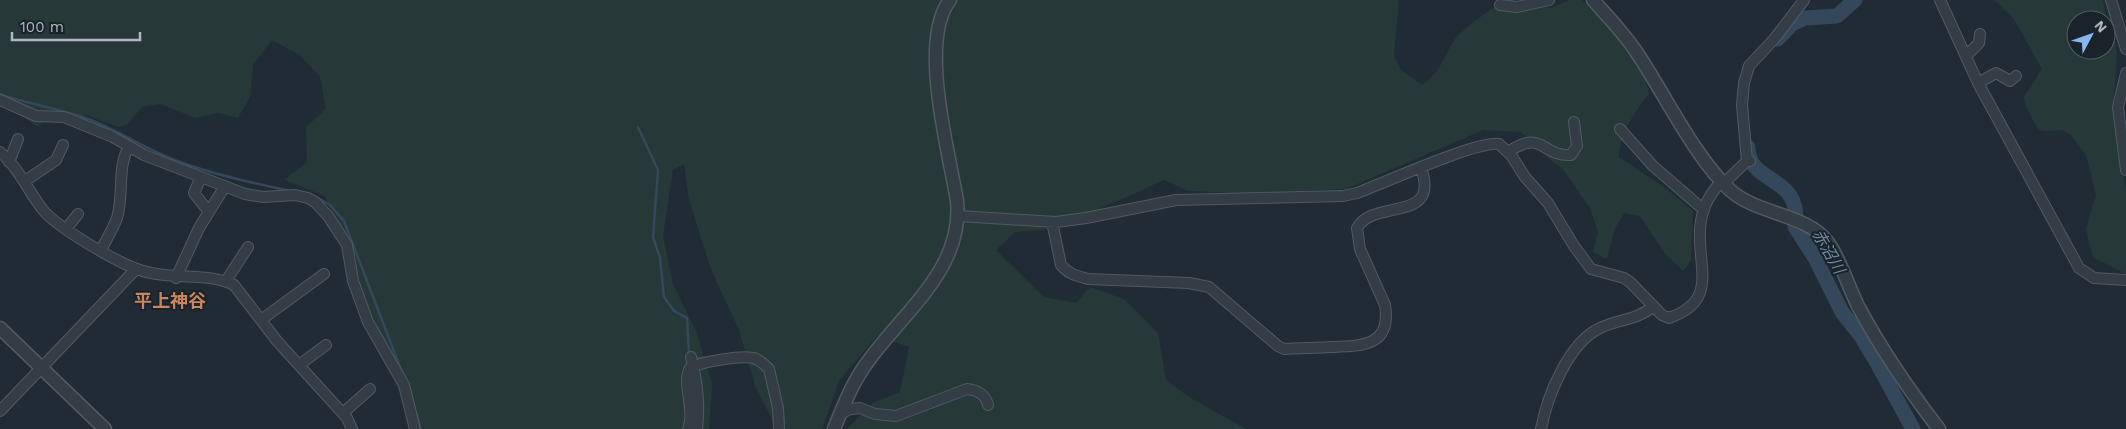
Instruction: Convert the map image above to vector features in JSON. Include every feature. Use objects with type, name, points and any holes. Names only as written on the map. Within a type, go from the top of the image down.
[{"type":"street","points":[[834,429],[851,387],[889,333],[929,289],[951,245],[958,216],[936,81],[938,28],[941,15],[950,0]]},
{"type":"street","points":[[1500,5],[1518,8],[1549,0]]},
{"type":"street","points":[[1593,0],[1639,56],[1696,146],[1724,183],[1738,197],[1816,230],[1829,242],[1849,289],[1875,335],[1910,391],[1940,429]]},
{"type":"street","points":[[958,216],[1052,222],[1086,218],[1176,200],[1343,196],[1357,193],[1489,144],[1499,144],[1508,152],[1525,177],[1548,203],[1574,246],[1592,269],[1624,278],[1653,307],[1669,318],[1688,309],[1698,300],[1703,280],[1700,229],[1710,194],[1719,184],[1724,183],[1749,161],[1742,105],[1744,84],[1749,66],[1775,38],[1804,0]]},
{"type":"street","points":[[1940,0],[1978,83],[2079,268],[2094,278],[2126,280]]},
{"type":"street","points":[[2111,0],[2126,49]]},
{"type":"street","points":[[1966,56],[1978,43],[1980,34]]},
{"type":"street","points":[[1978,83],[1996,73],[2010,80],[2016,76]]},
{"type":"street","points":[[2126,73],[2124,89],[2118,107],[2118,122],[2126,170]]},
{"type":"street","points":[[0,100],[36,116],[64,118],[113,137],[129,147],[253,196],[295,195],[308,198],[322,208],[347,245],[353,281],[368,322],[404,385],[415,429]]},
{"type":"street","points":[[1508,152],[1522,143],[1534,142],[1565,156],[1571,155],[1577,146],[1574,122]]},
{"type":"street","points":[[1620,129],[1653,166],[1704,210]]},
{"type":"street","points":[[9,162],[18,139]]},
{"type":"street","points":[[25,181],[56,160],[63,145]]},
{"type":"street","points":[[101,250],[117,218],[123,178],[122,161],[129,147]]},
{"type":"street","points":[[0,152],[25,181],[44,211],[66,229],[101,250],[136,269],[176,278],[226,281],[234,285],[299,365],[343,414],[352,429]]},
{"type":"street","points":[[1052,222],[1061,265],[1075,276],[1088,279],[1202,285],[1220,295],[1278,346],[1289,348],[1358,346],[1372,342],[1380,336],[1384,330],[1387,314],[1385,305],[1360,248],[1358,228],[1368,218],[1415,203],[1422,198],[1425,189],[1421,168]]},
{"type":"street","points":[[201,176],[194,193],[209,212]]},
{"type":"street","points":[[176,278],[209,212],[225,186]]},
{"type":"street","points":[[66,229],[78,214]]},
{"type":"street","points":[[226,281],[248,248]]},
{"type":"street","points":[[0,411],[136,269]]},
{"type":"street","points":[[261,320],[324,274]]},
{"type":"street","points":[[1541,429],[1549,399],[1565,364],[1582,342],[1600,328],[1640,317],[1653,307]]},
{"type":"street","points":[[0,328],[105,429]]},
{"type":"street","points":[[299,365],[326,344]]},
{"type":"street","points":[[692,361],[753,358],[764,364],[771,375],[778,408],[779,429]]},
{"type":"street","points":[[688,429],[691,414],[687,375],[692,361]]},
{"type":"street","points":[[692,361],[699,410],[697,429]]},
{"type":"street","points":[[343,414],[370,388]]},
{"type":"street","points":[[841,413],[850,409],[860,408],[875,414],[896,416],[967,389],[980,393],[988,405]]},
{"type":"green space","points":[[0,0],[1399,0],[1394,55],[1401,70],[1422,85],[1433,76],[1455,39],[1464,30],[1502,2],[1507,0],[1518,1],[1552,8],[1569,0],[1582,0],[1622,44],[1632,57],[1646,82],[1649,94],[1633,116],[1625,132],[1619,157],[1668,190],[1693,211],[1691,261],[1683,271],[1666,255],[1640,216],[1624,213],[1614,231],[1607,259],[1593,252],[1598,232],[1590,208],[1563,169],[1541,153],[1521,132],[1483,130],[1346,189],[1245,193],[1188,191],[1164,180],[1116,202],[1044,230],[1015,232],[996,250],[1044,297],[1076,303],[1090,287],[1124,299],[1158,333],[1166,380],[1189,397],[1246,429],[847,429],[873,403],[900,392],[909,347],[877,336],[839,381],[822,429],[777,429],[755,386],[739,330],[710,267],[689,200],[684,164],[673,170],[663,236],[673,284],[696,331],[712,384],[709,429],[424,429],[376,326],[325,196],[284,180],[307,162],[306,127],[326,109],[320,77],[300,55],[272,40],[253,65],[250,97],[238,118],[218,113],[195,118],[161,104],[142,107],[127,125],[119,127],[88,116],[50,114],[38,127],[25,118],[30,110],[0,99]]},
{"type":"green space","points":[[1995,0],[2103,0],[2104,10],[2066,10],[2066,60],[2116,60],[2116,49],[2117,55],[2114,94],[2120,165],[2126,189],[2126,274],[2093,257],[2086,229],[2096,195],[2086,155],[2070,134],[2061,130],[2044,131],[2038,129],[2026,107],[2024,97],[2042,69],[2014,19]]},
{"type":"waterway","name":"赤沼川","points":[[1778,39],[1792,24],[1805,18],[1837,16],[1855,0]]},
{"type":"waterway","points":[[0,94],[88,119],[187,165],[240,180],[291,191]]},
{"type":"waterway","points":[[638,127],[658,170],[653,237],[660,258],[664,297],[674,311],[687,318],[689,354]]},
{"type":"waterway","name":"赤沼川","points":[[1748,147],[1750,159],[1756,168],[1784,188],[1791,197],[1795,210],[1795,227],[1815,258],[1842,312],[1861,336],[1913,429]]},
{"type":"waterway","points":[[316,197],[330,205],[344,221],[403,375]]},
{"type":"waterway","points":[[695,359],[709,357]]},
{"type":"waterway","points":[[764,358],[772,365],[781,402]]},
{"type":"waterway","points":[[783,412],[784,429]]},
{"type":"waterway","points":[[417,415],[421,429]]},
{"type":"district","name":"平上神谷","points":[[170,301]]}]
